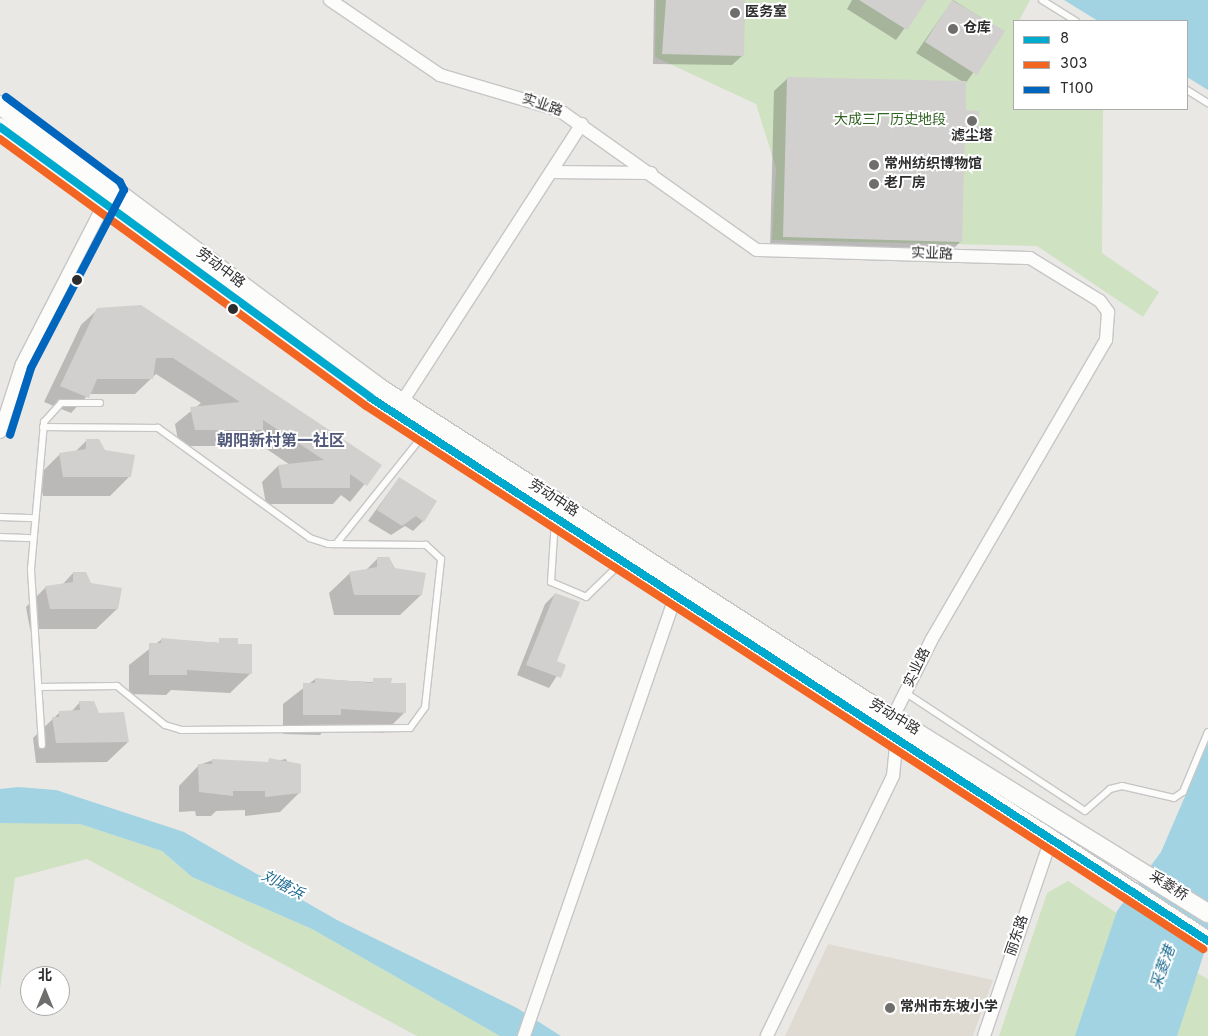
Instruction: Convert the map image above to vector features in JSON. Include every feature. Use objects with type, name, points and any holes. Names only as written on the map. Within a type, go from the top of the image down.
[{"type":"main road","name":"劳动中路","points":[[0,105],[108,197],[425,433],[1114,876]]},
{"type":"main road","name":"劳动中路","points":[[0,127],[108,197],[402,402],[893,717],[1127,861]]},
{"type":"main road","name":"采菱桥","points":[[1127,861],[1208,913]]},
{"type":"main road","name":"采菱桥","points":[[1114,876],[1208,941]]},
{"type":"street","name":"实业路","points":[[330,0],[440,75],[560,110],[757,250],[1030,258],[1100,301],[1108,312],[1106,340],[893,717]]},
{"type":"street","points":[[402,402],[582,124]]},
{"type":"street","points":[[551,172],[651,173]]},
{"type":"street","points":[[0,432],[22,364],[108,197]]},
{"type":"street","points":[[524,1036],[676,594]]},
{"type":"street","points":[[767,1036],[867,834],[893,776],[897,736],[893,717]]},
{"type":"street","name":"丽东路","points":[[984,1036],[1052,836]]},
{"type":"lane","points":[[1042,0],[1074,20]]},
{"type":"lane","points":[[1188,91],[1208,103]]},
{"type":"lane","points":[[42,746],[31,569],[44,427],[48,413],[61,403],[100,403]]},
{"type":"lane","points":[[39,687],[117,686],[165,725],[181,730],[410,728],[425,707],[442,559],[426,545],[336,544],[310,538],[158,428],[44,427]]},
{"type":"lane","points":[[336,544],[425,433]]},
{"type":"lane","points":[[0,517],[35,518]]},
{"type":"lane","points":[[555,517],[551,582],[586,597],[624,561]]},
{"type":"lane","points":[[0,537],[33,538]]},
{"type":"lane","points":[[906,692],[1085,811],[1110,789],[1122,786],[1174,798],[1183,792],[1208,732]]},
{"type":"shaded area","name":"常州市东坡小学","points":[[828,944],[993,980],[973,1036],[785,1036]]},
{"type":"green space","name":"大成三厂历史地段","points":[[656,0],[1030,0],[1020,20],[1013,20],[1013,110],[1103,110],[1102,253],[1159,292],[1143,317],[1037,246],[772,240],[776,168],[756,104],[655,57]]},
{"type":"green space","points":[[23,821],[80,824],[162,851],[192,877],[312,929],[500,1036],[417,1036],[87,859],[15,878],[0,989],[0,823]]},
{"type":"green space","points":[[1068,881],[1136,926],[1096,1036],[999,1036],[1047,893]]},
{"type":"green space","points":[[1184,966],[1208,979],[1208,1036],[1160,1036]]},
{"type":"water","points":[[1064,0],[1208,0],[1208,90],[1188,78],[1188,20],[1096,20]]},
{"type":"water","name":"采菱港","points":[[1208,743],[1208,941],[1177,1036],[1075,1036],[1117,911],[1161,852]]},
{"type":"water","points":[[18,787],[56,790],[184,832],[337,920],[517,1008],[561,1036],[500,1036],[312,929],[192,877],[162,851],[80,824],[0,823],[0,789]]},
{"type":"building","points":[[666,0],[745,0],[744,56],[662,54]]},
{"type":"building","points":[[859,0],[927,0],[907,30]]},
{"type":"building","points":[[952,0],[1005,31],[977,75],[925,42]]},
{"type":"building","name":"老厂房","points":[[787,77],[966,81],[966,110],[979,111],[978,131],[965,131],[962,242],[783,237]]},
{"type":"building","points":[[141,305],[382,465],[367,486],[350,474],[350,488],[282,488],[278,465],[324,460],[263,420],[263,430],[195,430],[190,407],[240,402],[173,358],[156,358],[153,379],[97,379],[89,398],[60,386],[97,308]]},
{"type":"building","points":[[86,439],[99,439],[105,450],[135,455],[131,477],[63,477],[59,453],[86,449]]},
{"type":"building","points":[[399,477],[437,501],[424,522],[416,516],[402,526],[377,510]]},
{"type":"building","points":[[377,557],[389,557],[395,568],[426,573],[422,595],[354,595],[349,572],[377,567]]},
{"type":"building","points":[[73,572],[86,572],[91,583],[122,588],[118,609],[50,609],[45,586],[73,582]]},
{"type":"building","points":[[555,593],[580,602],[557,661],[566,665],[561,678],[526,665]]},
{"type":"building","points":[[161,638],[219,643],[219,638],[238,638],[238,644],[252,644],[252,674],[187,670],[187,675],[149,675],[149,643],[161,643]]},
{"type":"building","points":[[315,678],[373,683],[373,678],[392,678],[391,683],[406,683],[406,713],[341,709],[341,715],[303,715],[303,683],[315,683]]},
{"type":"building","points":[[79,701],[94,701],[99,713],[124,712],[129,742],[56,743],[52,717],[59,717],[59,711],[80,710]]},
{"type":"building","points":[[269,758],[301,764],[301,793],[265,797],[265,791],[233,791],[233,796],[199,792],[198,764],[212,764],[212,759],[268,762]]},
{"type":"transit line","name":"T100","points":[[6,97],[120,182],[124,190],[31,368],[10,435]]},
{"type":"transit line","name":"8","points":[[0,127],[371,398],[1208,941]]},
{"type":"transit line","name":"303","points":[[0,139],[366,406],[1203,949]]},
{"type":"place","name":"医务室","points":[[735,13]]},
{"type":"place","name":"仓库","points":[[953,29]]},
{"type":"place","name":"滤尘塔","points":[[972,121]]},
{"type":"place","name":"常州纺织博物馆","points":[[874,165]]},
{"type":"place","name":"老厂房","points":[[874,184]]},
{"type":"place","name":"常州市东坡小学","points":[[890,1008]]},
{"type":"district","name":"朝阳新村第一社区","points":[[281,442]]},
{"type":"water label","name":"刘塘浜","points":[[282,886]]}]
